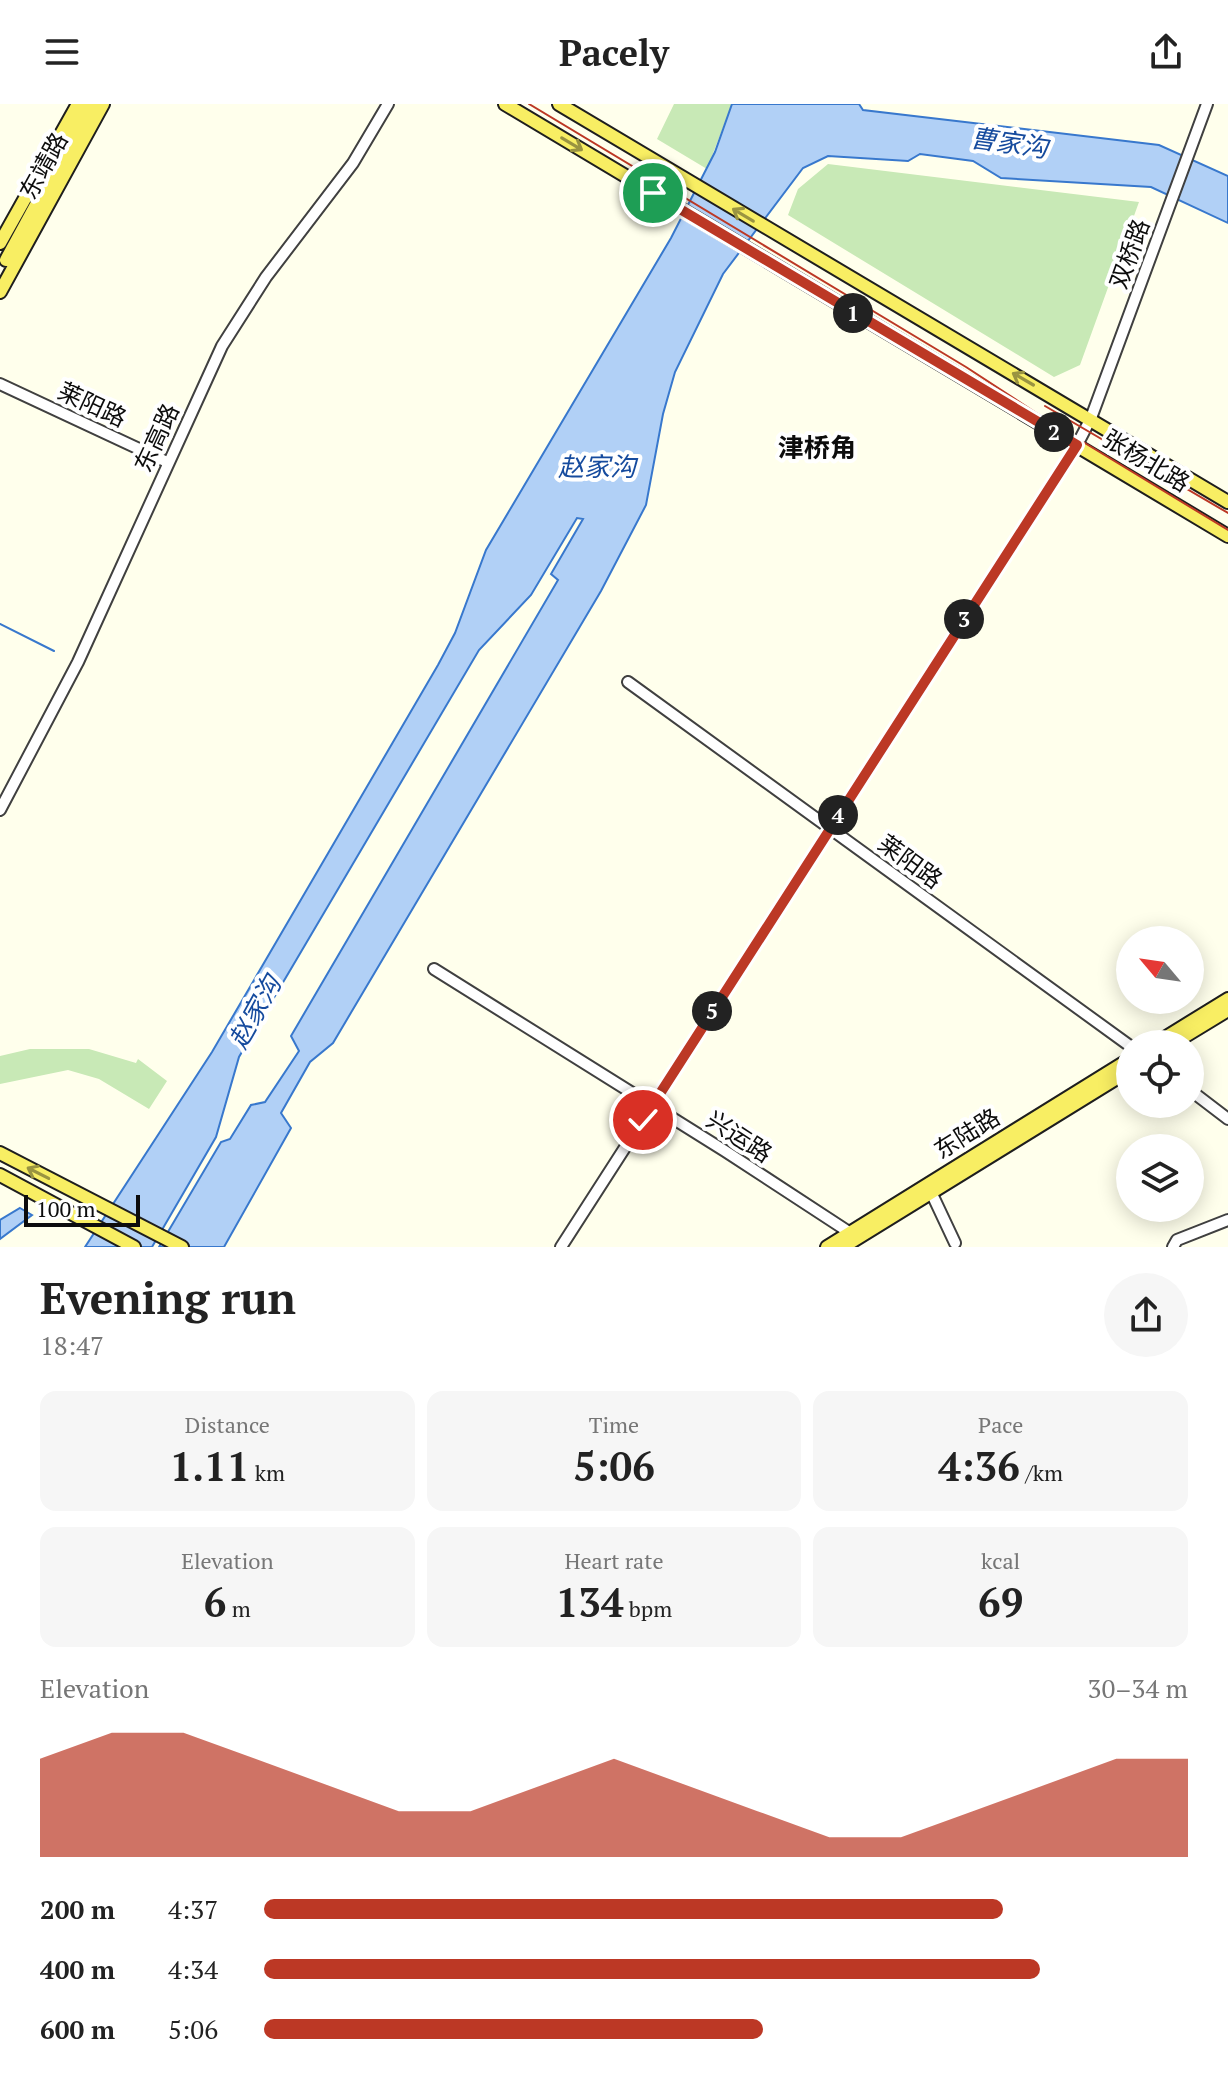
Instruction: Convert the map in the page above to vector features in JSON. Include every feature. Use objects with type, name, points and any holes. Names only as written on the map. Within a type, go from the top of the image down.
[{"type":"main road","name":"东靖路","points":[[0,243],[78,104]]},
{"type":"main road","points":[[6,260],[91,104]]},
{"type":"main road","name":"东靖路","points":[[0,292],[103,104]]},
{"type":"main road","name":"张杨北路","points":[[505,104],[1228,536]]},
{"type":"main road","name":"张杨北路","points":[[559,104],[1228,502]]},
{"type":"main road","points":[[1178,1030],[1228,999]]},
{"type":"main road","points":[[1195,1030],[1228,1010]]},
{"type":"main road","name":"东陆路","points":[[843,1247],[853,1235],[1116,1068]]},
{"type":"main road","name":"东陆路","points":[[827,1247],[931,1192],[1116,1079]]},
{"type":"main road","points":[[0,1153],[182,1247]]},
{"type":"main road","points":[[0,1175],[134,1247]]},
{"type":"street","name":"东高路","points":[[0,810],[78,662],[204,382],[266,277],[353,163],[388,104]]},
{"type":"street","name":"双桥路","points":[[561,1247],[1077,445],[1091,418],[1207,104]]},
{"type":"street","name":"莱阳路","points":[[0,384],[167,462]]},
{"type":"street","name":"莱阳路","points":[[628,682],[1116,1036]]},
{"type":"street","name":"兴运路","points":[[434,969],[653,1105],[853,1235]]},
{"type":"street","points":[[1204,1101],[1228,1119]]},
{"type":"street","points":[[931,1192],[955,1243]]},
{"type":"street","points":[[1173,1247],[1177,1240],[1228,1220]]},
{"type":"green space","points":[[674,104],[732,104],[707,169],[657,139]]},
{"type":"green space","points":[[828,164],[1139,202],[1080,365],[1054,377],[788,215],[798,189]]},
{"type":"green space","points":[[30,1049],[89,1049],[136,1063],[138,1059],[167,1081],[149,1109],[99,1079],[68,1070],[0,1084],[0,1056]]},
{"type":"water","name":"赵家沟","points":[[732,104],[859,104],[863,110],[1159,145],[1228,176],[1228,223],[1151,187],[1001,178],[973,161],[920,154],[908,161],[828,156],[803,168],[723,274],[675,372],[663,414],[646,505],[601,591],[333,1043],[310,1062],[281,1113],[291,1128],[224,1247],[159,1247],[221,1142],[230,1139],[251,1105],[265,1102],[299,1051],[291,1036],[558,580],[551,574],[583,519],[577,518],[531,595],[479,650],[239,1057],[216,1137],[152,1247],[85,1247],[212,1052],[438,665],[455,633],[486,550],[671,238],[715,152]]},
{"type":"water","points":[[20,1208],[32,1215],[0,1239],[0,1220]]},
{"type":"waterway","points":[[0,624],[54,651]]},
{"type":"railway","points":[[529,104],[966,367],[1228,530]]},
{"type":"railway","points":[[1045,406],[1228,513]]},
{"type":"district","name":"津桥角","points":[[817,448]]},
{"type":"route","points":[[643,1120],[1077,445],[653,193]]},
{"type":"water label","name":"曹家沟","points":[[1009,143]]}]
